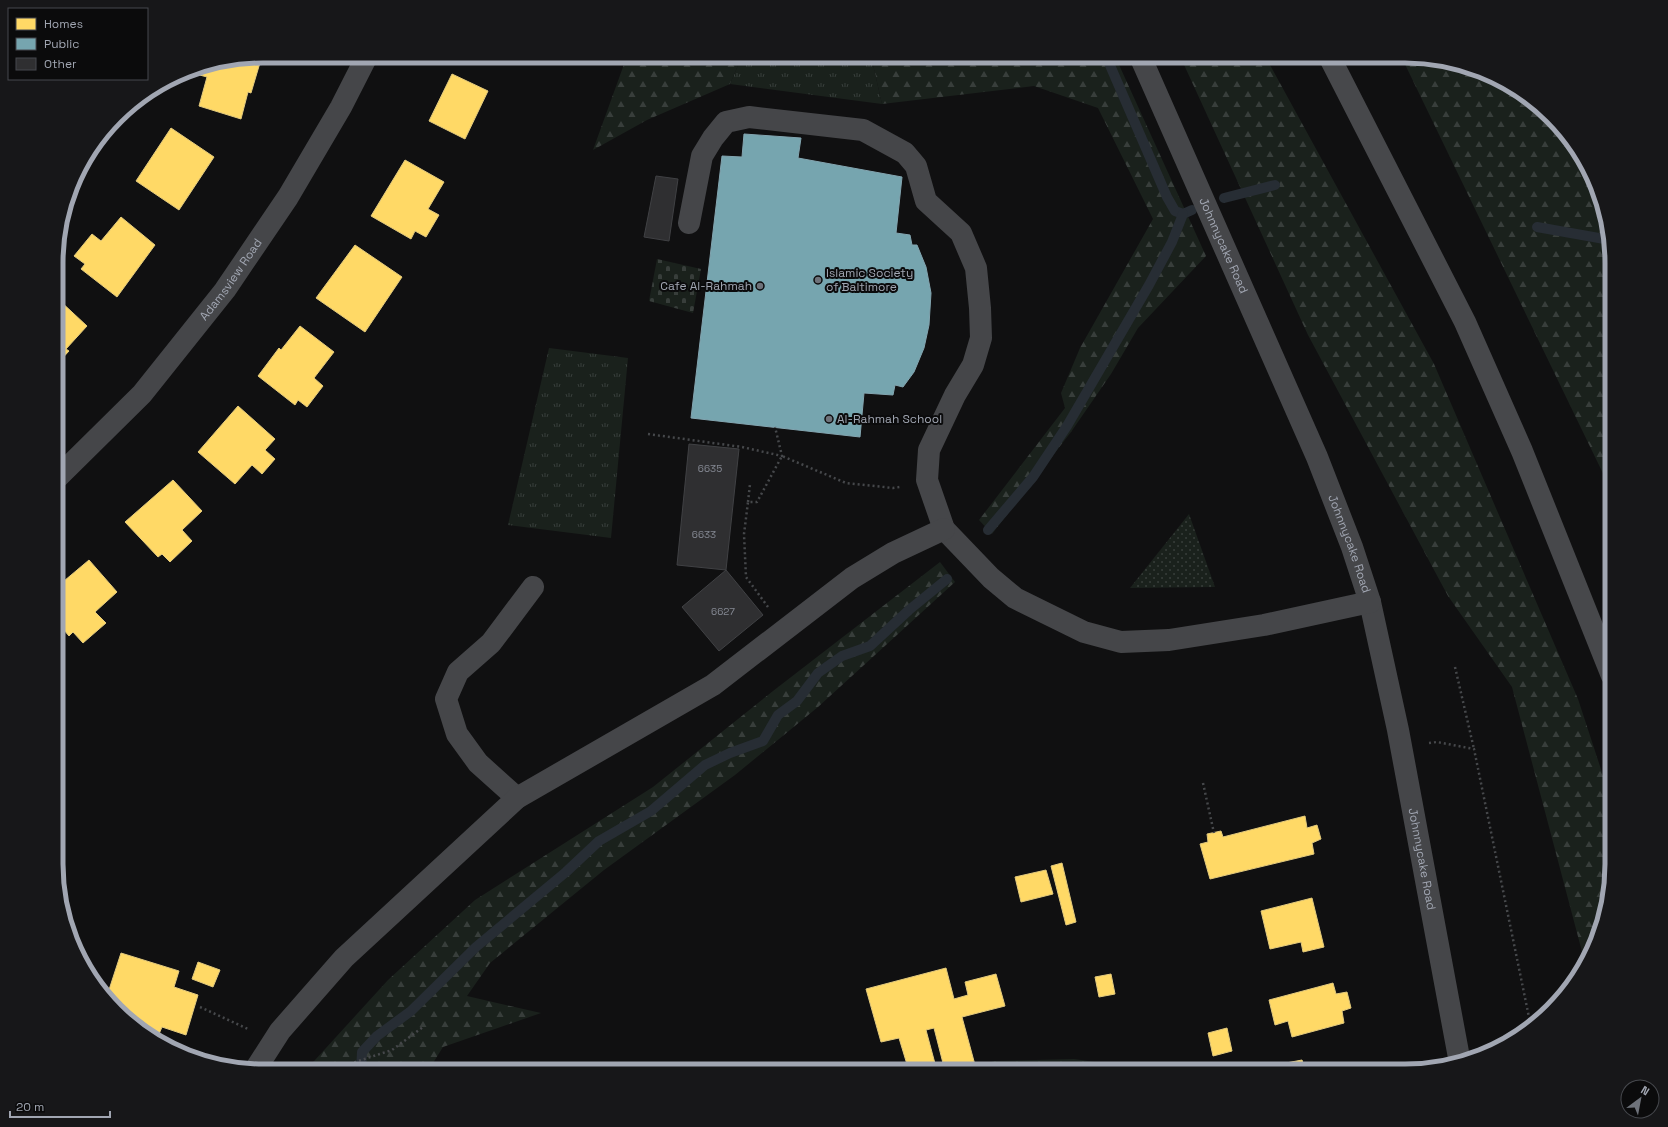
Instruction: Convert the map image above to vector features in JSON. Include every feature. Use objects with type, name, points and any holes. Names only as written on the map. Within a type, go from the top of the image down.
[{"type":"highway","points":[[1333,63],[1465,322],[1522,451],[1605,658]]},
{"type":"street","name":"Adamsview Road","points":[[63,471],[142,394],[225,290],[288,197],[341,107],[363,63]]},
{"type":"street","name":"Johnnycake Road","points":[[1143,63],[1317,457],[1352,547],[1370,602],[1400,746],[1459,1056]]},
{"type":"street","points":[[689,223],[702,156],[713,138],[726,122],[750,117],[863,130],[905,153],[916,166],[926,201],[960,233],[976,268],[980,308],[981,338],[973,365],[955,395],[929,450],[927,480],[944,529],[991,578],[1015,598],[1084,632],[1121,642],[1176,639],[1264,625],[1370,602]]},
{"type":"street","points":[[260,1064],[280,1031],[344,958],[517,798],[714,685],[852,578],[893,553],[944,529]]},
{"type":"street","points":[[517,798],[474,757],[457,734],[446,699],[458,672],[491,643],[533,587]]},
{"type":"path","points":[[748,502],[757,502],[782,456],[775,427]]},
{"type":"path","points":[[648,434],[742,447],[782,456],[846,483],[893,488],[927,480]]},
{"type":"path","points":[[750,484],[744,534],[746,577],[785,630]]},
{"type":"path","points":[[1455,667],[1474,749],[1530,1021]]},
{"type":"path","points":[[1400,746],[1437,742],[1474,749]]},
{"type":"path","points":[[1203,783],[1214,833]]},
{"type":"path","points":[[200,1007],[274,1041]]},
{"type":"path","points":[[349,1064],[392,1050],[422,1027]]},
{"type":"green space","points":[[624,63],[739,63],[730,84],[647,120],[593,150]]},
{"type":"green space","points":[[739,63],[873,63],[882,104],[730,84]]},
{"type":"green space","points":[[873,63],[1118,63],[1206,256],[1138,328],[1111,374],[1071,432],[992,534],[979,520],[1065,408],[1061,393],[1080,348],[1153,219],[1098,108],[1034,86],[882,104]]},
{"type":"green space","points":[[1183,63],[1269,63],[1434,364],[1578,699],[1605,782],[1605,877],[1598,916],[1590,940],[1583,954],[1512,687],[1448,596],[1308,335]]},
{"type":"green space","points":[[1404,63],[1418,63],[1444,67],[1481,78],[1505,90],[1527,104],[1564,141],[1578,163],[1590,187],[1598,211],[1605,250],[1605,478]]},
{"type":"green space","points":[[657,259],[701,269],[693,313],[649,301]]},
{"type":"green space","points":[[549,348],[628,358],[611,538],[508,525]]},
{"type":"green space","points":[[1189,514],[1215,587],[1130,588]]},
{"type":"green space","points":[[940,562],[955,582],[818,707],[735,775],[604,870],[490,963],[467,996],[541,1013],[443,1047],[432,1064],[311,1064],[388,980],[475,900],[653,787],[773,691]]},
{"type":"green space","points":[[1074,1059],[1109,1064],[986,1064],[994,1061]]},
{"type":"building: Homes","points":[[260,63],[251,93],[248,92],[241,119],[199,106],[207,77],[198,74],[224,67]]},
{"type":"building: Homes","points":[[452,74],[488,91],[465,139],[429,121]]},
{"type":"building: Homes","points":[[171,128],[214,157],[179,210],[136,181]]},
{"type":"building: Homes","points":[[405,160],[444,182],[428,209],[439,215],[426,237],[415,231],[411,239],[371,216]]},
{"type":"building: Homes","points":[[121,217],[155,245],[117,297],[81,269],[85,264],[74,256],[92,234],[101,241]]},
{"type":"building: Homes","points":[[355,245],[402,277],[365,332],[316,298]]},
{"type":"building: Homes","points":[[63,304],[87,326],[66,349],[69,351],[63,358]]},
{"type":"building: Homes","points":[[300,326],[334,352],[314,378],[323,386],[307,407],[298,400],[295,405],[258,376],[279,348],[281,350]]},
{"type":"building: Homes","points":[[238,406],[275,439],[265,450],[275,459],[262,474],[252,465],[235,484],[198,452]]},
{"type":"building: Homes","points":[[173,480],[202,511],[182,530],[192,541],[170,562],[162,554],[158,557],[125,522]]},
{"type":"building: Homes","points":[[89,560],[117,592],[95,612],[106,623],[83,643],[73,632],[69,636],[63,629],[63,582]]},
{"type":"building: Homes","points":[[1305,816],[1307,828],[1317,825],[1321,839],[1312,843],[1314,854],[1210,879],[1200,844],[1208,842],[1207,834],[1221,831],[1223,837]]},
{"type":"building: Homes","points":[[1062,863],[1076,922],[1066,925],[1051,866]]},
{"type":"building: Homes","points":[[1046,870],[1053,894],[1021,902],[1015,877]]},
{"type":"building: Homes","points":[[1312,898],[1324,947],[1303,952],[1301,942],[1270,949],[1261,911]]},
{"type":"building: Homes","points":[[121,953],[179,971],[174,987],[198,995],[186,1035],[162,1027],[159,1034],[141,1023],[109,991]]},
{"type":"building: Homes","points":[[198,962],[220,970],[213,987],[192,979]]},
{"type":"building: Homes","points":[[946,968],[954,999],[968,995],[965,982],[996,974],[1005,1006],[962,1017],[975,1064],[943,1064],[934,1028],[926,1030],[935,1064],[907,1064],[899,1038],[881,1042],[866,989]]},
{"type":"building: Homes","points":[[1111,974],[1115,994],[1099,997],[1095,977]]},
{"type":"building: Homes","points":[[1333,983],[1336,994],[1347,992],[1351,1008],[1342,1011],[1344,1023],[1292,1037],[1288,1021],[1275,1025],[1269,1000]]},
{"type":"building: Homes","points":[[1227,1028],[1232,1051],[1213,1056],[1208,1033]]},
{"type":"building: Homes","points":[[1302,1060],[1303,1064],[1281,1064]]},
{"type":"building: Public","name":"Islamic Society of Baltimore","points":[[744,134],[801,138],[798,158],[902,177],[896,233],[910,235],[912,245],[917,245],[926,267],[931,293],[929,325],[924,348],[914,372],[903,387],[895,385],[893,395],[864,393],[860,437],[691,418],[722,156],[742,157]]},
{"type":"building: Other","points":[[656,176],[678,179],[669,241],[644,237]]},
{"type":"building: Other","points":[[689,444],[739,449],[726,570],[677,565]]},
{"type":"building: Other","points":[[726,570],[763,615],[719,651],[682,607]]},
{"type":"waterway","points":[[1109,63],[1167,197],[1175,211],[1183,214],[1192,210]]},
{"type":"waterway","points":[[1224,198],[1275,185]]},
{"type":"waterway","points":[[988,530],[1033,477],[1067,426],[1149,285],[1172,242],[1183,214]]},
{"type":"waterway","points":[[1537,227],[1603,239]]},
{"type":"waterway","points":[[361,1064],[362,1052],[377,1036],[411,1011],[476,947],[566,872],[599,841],[651,811],[705,765],[730,753],[763,741],[778,715],[797,701],[818,673],[842,656],[870,646],[909,610],[947,579]]},
{"type":"place","name":"Islamic Society of Baltimore","points":[[818,280]]},
{"type":"place","name":"Cafe Al-Rahmah","points":[[760,286]]},
{"type":"place","name":"Al-Rahmah School","points":[[829,419]]}]
